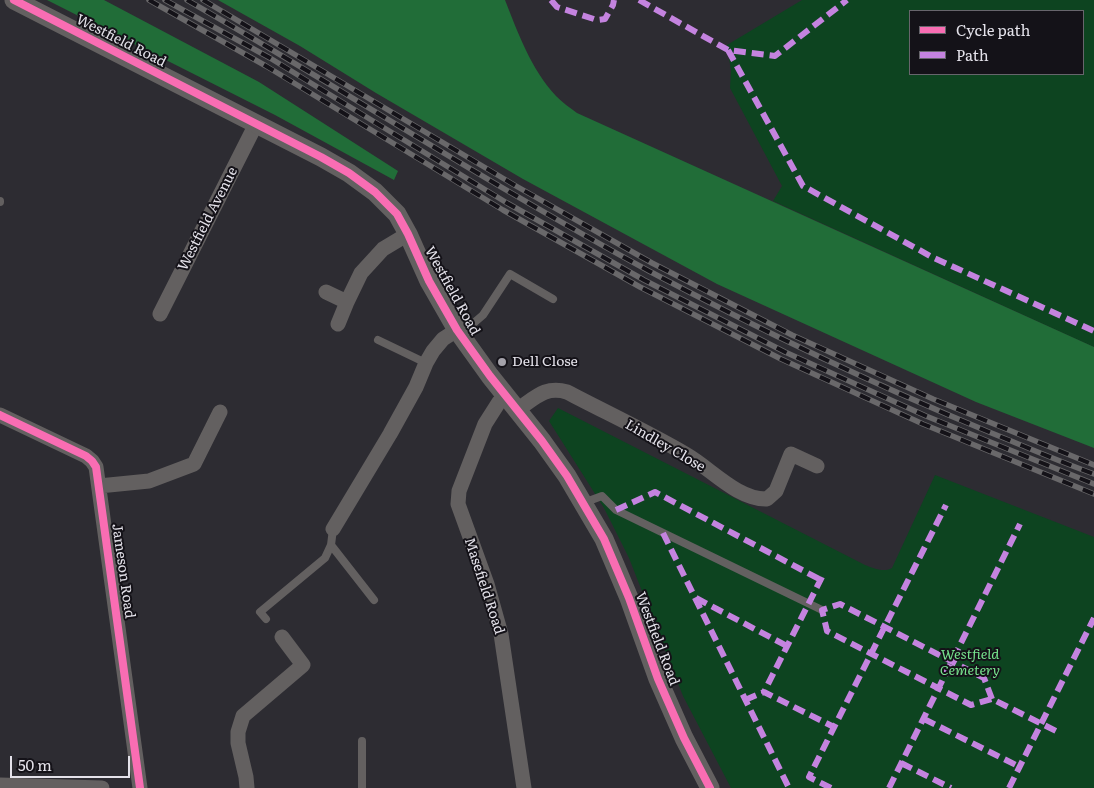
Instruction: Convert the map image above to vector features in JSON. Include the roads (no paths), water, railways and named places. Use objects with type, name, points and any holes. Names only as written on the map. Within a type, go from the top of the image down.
[{"type":"street","name":"Westfield Road","points":[[14,0],[321,157],[369,187],[387,202],[397,214],[429,280],[459,332],[555,458],[604,539],[658,679],[684,738],[710,788]]},
{"type":"street","name":"Westfield Avenue","points":[[160,314],[256,124]]},
{"type":"street","points":[[338,324],[361,273],[383,249],[408,234]]},
{"type":"street","points":[[326,292],[347,302]]},
{"type":"street","points":[[333,529],[395,426],[433,351],[444,339],[459,332]]},
{"type":"street","name":"Lindley Close","points":[[512,404],[543,392],[558,389],[567,392],[688,455],[728,484],[751,497],[760,499],[767,499],[776,491],[791,454],[817,466]]},
{"type":"street","name":"Masefield Road","points":[[512,404],[498,402],[485,424],[459,491],[458,504],[487,584],[501,634],[524,788]]},
{"type":"street","points":[[99,486],[149,481],[194,464],[220,412]]},
{"type":"street","name":"Jameson Road","points":[[0,415],[86,456],[96,467],[140,788]]},
{"type":"street","points":[[247,788],[238,743],[238,732],[243,716],[303,665],[282,637]]},
{"type":"street","points":[[3,786],[102,788]]},
{"type":"lane","points":[[459,332],[483,315],[510,274],[553,299]]},
{"type":"lane","points":[[378,340],[426,363]]},
{"type":"lane","points":[[583,504],[602,496],[616,510],[822,610]]},
{"type":"lane","points":[[266,619],[260,612],[324,558],[332,545],[333,529]]},
{"type":"lane","points":[[332,545],[374,600]]},
{"type":"lane","points":[[362,741],[362,788]]},
{"type":"railway","points":[[149,0],[266,66],[503,210],[640,287],[781,359],[923,424],[1094,494]]},
{"type":"railway","points":[[165,0],[270,58],[507,203],[644,280],[785,352],[926,416],[1094,484]]},
{"type":"railway","points":[[187,0],[590,239],[691,293],[817,356],[903,395],[1094,474]]},
{"type":"railway","points":[[203,0],[516,186],[652,263],[792,335],[933,399],[1094,465]]},
{"type":"place","name":"Dell Close","points":[[502,362]]},
{"type":"park label","name":"Westfield Cemetery","points":[[970,664]]}]
